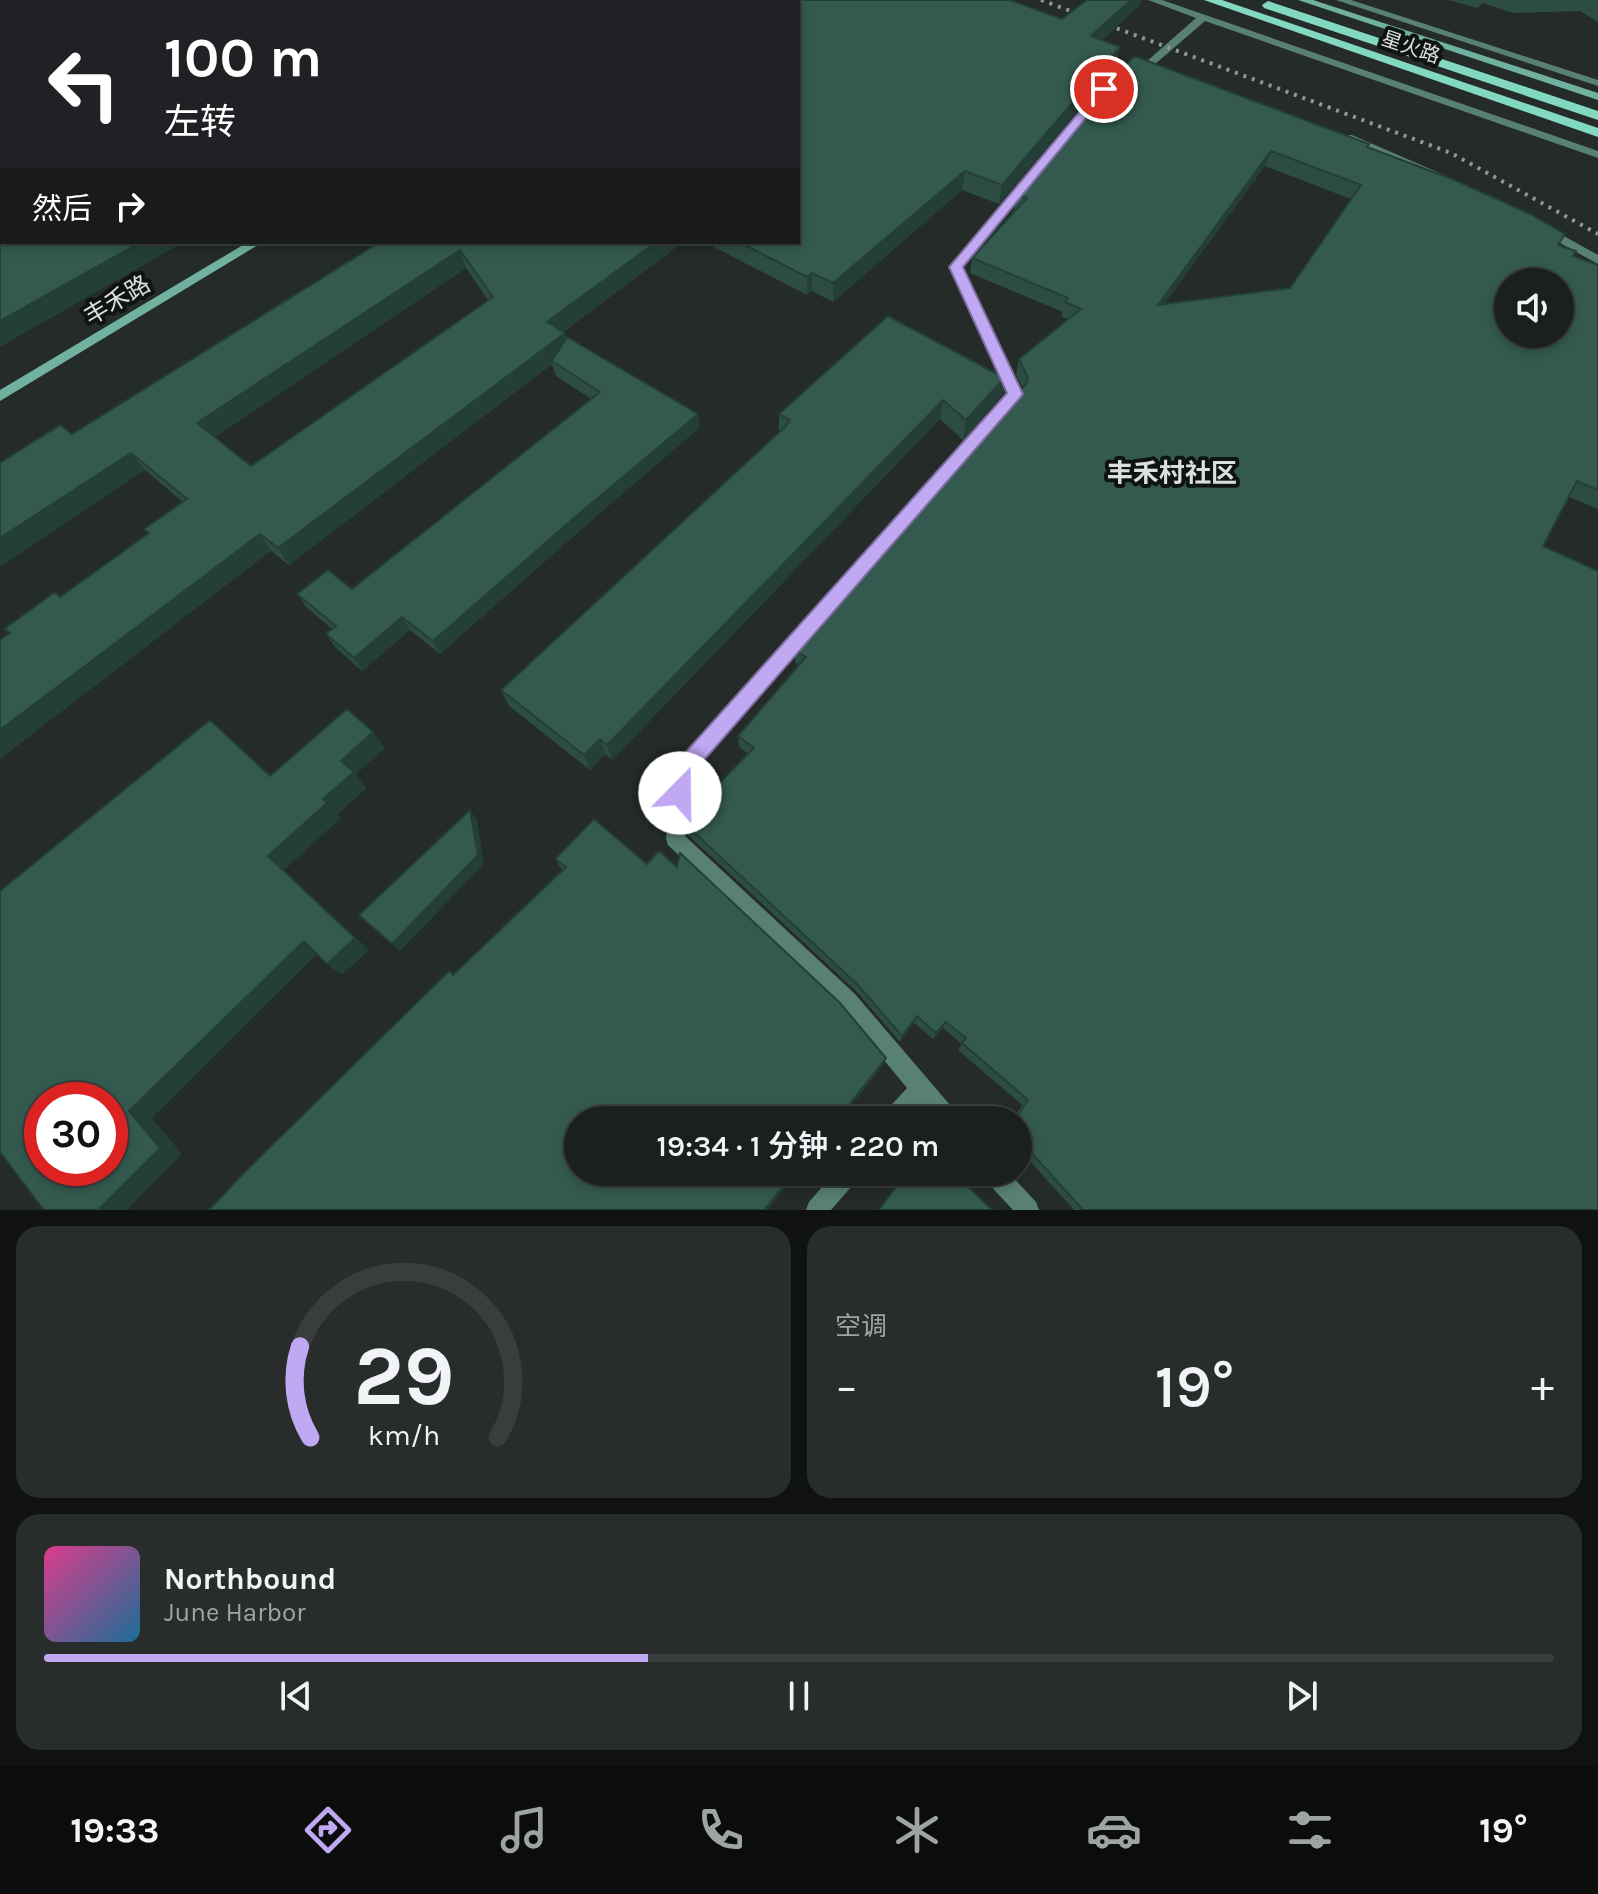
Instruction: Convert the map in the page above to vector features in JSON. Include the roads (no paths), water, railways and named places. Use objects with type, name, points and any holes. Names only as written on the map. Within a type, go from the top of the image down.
[{"type":"main road","name":"星火路","points":[[1210,0],[1598,133]]},
{"type":"main road","name":"星火路","points":[[1253,0],[1598,116]]},
{"type":"street","points":[[1153,0],[1598,155]]},
{"type":"street","points":[[1303,0],[1598,97]]},
{"type":"street","points":[[1341,0],[1598,83]]},
{"type":"street","points":[[936,1106],[848,1001],[675,839],[683,771],[1015,394],[956,267],[1123,67],[1157,66],[1203,18]]},
{"type":"street","points":[[1331,131],[1453,182]]},
{"type":"street","points":[[1530,222],[1598,260]]},
{"type":"street","name":"丰禾路","points":[[0,396],[254,244]]},
{"type":"street","points":[[905,1106],[921,1088]]},
{"type":"street","points":[[817,1210],[837,1186]]},
{"type":"street","points":[[1006,1186],[1028,1210]]},
{"type":"railway","points":[[1041,0],[1451,153],[1598,234]]},
{"type":"district","name":"丰禾村社区","points":[[1172,473]]}]
